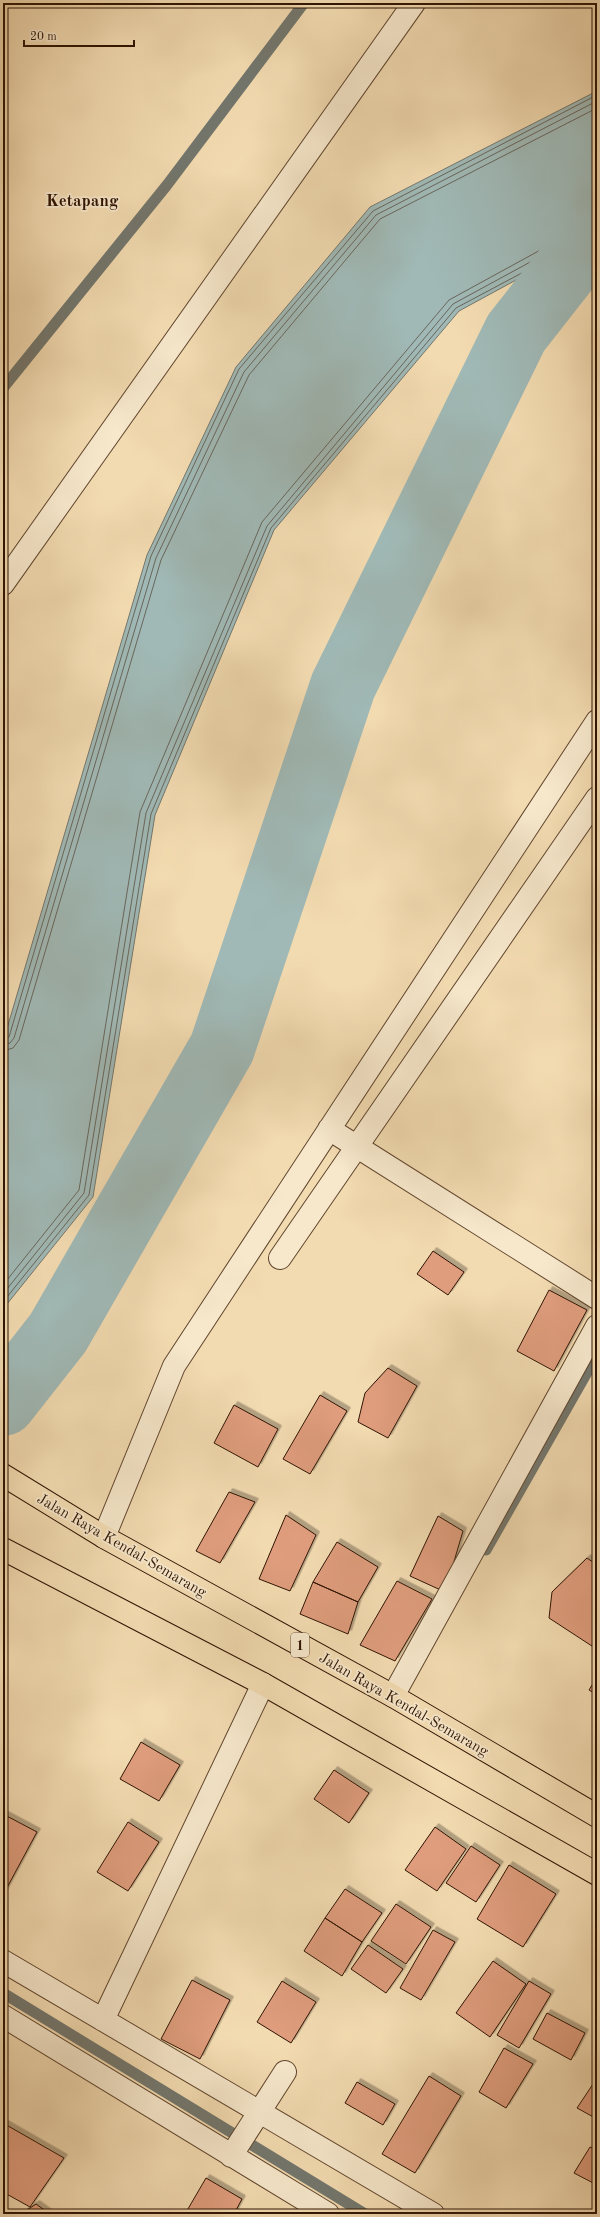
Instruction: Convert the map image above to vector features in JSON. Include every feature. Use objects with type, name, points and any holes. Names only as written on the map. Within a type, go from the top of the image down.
[{"type":"highway","name":"Jalan Raya Kendal-Semarang","points":[[3,1475],[104,1537],[393,1696],[597,1816]]},
{"type":"highway","points":[[3,1549],[263,1684],[597,1874]]},
{"type":"street","points":[[3,584],[414,3]]},
{"type":"street","points":[[104,1537],[174,1366],[597,720]]},
{"type":"street","points":[[280,1258],[597,798]]},
{"type":"street","points":[[329,1129],[597,1298]]},
{"type":"street","points":[[393,1696],[597,1326]]},
{"type":"street","points":[[103,2020],[263,1684]]},
{"type":"street","points":[[3,1961],[103,2020],[244,2136],[328,2214]]},
{"type":"street","points":[[3,2016],[244,2136],[432,2214]]},
{"type":"street","points":[[244,2136],[285,2072]]},
{"type":"water","points":[[597,91],[597,236],[459,311],[274,530],[155,815],[93,1197],[3,1309],[3,1042],[147,555],[236,367],[370,207]]},
{"type":"building","points":[[433,1251],[464,1272],[448,1295],[417,1274]]},
{"type":"building","points":[[549,1290],[587,1310],[554,1371],[517,1351]]},
{"type":"building","points":[[388,1368],[417,1386],[388,1438],[358,1422],[365,1393]]},
{"type":"building","points":[[320,1395],[347,1411],[310,1474],[283,1459]]},
{"type":"building","points":[[234,1405],[278,1429],[258,1467],[214,1443]]},
{"type":"building","points":[[229,1492],[255,1502],[220,1563],[196,1551]]},
{"type":"building","points":[[286,1515],[316,1535],[290,1591],[259,1579]]},
{"type":"building","points":[[438,1516],[463,1531],[445,1592],[410,1576]]},
{"type":"building","points":[[337,1542],[378,1567],[358,1602],[313,1582]]},
{"type":"building","points":[[587,1558],[597,1565],[597,1644],[595,1648],[549,1618],[552,1592]]},
{"type":"building","points":[[397,1581],[432,1599],[395,1661],[360,1645]]},
{"type":"building","points":[[313,1582],[358,1602],[348,1634],[300,1614]]},
{"type":"building","points":[[597,1677],[597,1695],[589,1690]]},
{"type":"building","points":[[141,1742],[180,1765],[159,1801],[120,1779]]},
{"type":"building","points":[[334,1770],[369,1793],[349,1823],[314,1799]]},
{"type":"building","points":[[3,1814],[37,1832],[3,1895]]},
{"type":"building","points":[[128,1822],[159,1842],[128,1891],[97,1872]]},
{"type":"building","points":[[435,1827],[466,1849],[437,1891],[405,1870]]},
{"type":"building","points":[[471,1846],[500,1865],[476,1902],[446,1883]]},
{"type":"building","points":[[509,1865],[556,1894],[523,1947],[477,1919]]},
{"type":"building","points":[[345,1889],[382,1913],[362,1942],[325,1918]]},
{"type":"building","points":[[396,1904],[431,1927],[406,1964],[371,1941]]},
{"type":"building","points":[[325,1918],[362,1942],[342,1976],[304,1951]]},
{"type":"building","points":[[433,1930],[455,1942],[421,2000],[400,1988]]},
{"type":"building","points":[[368,1945],[403,1969],[386,1993],[351,1969]]},
{"type":"building","points":[[493,1961],[526,1984],[490,2037],[456,2013]]},
{"type":"building","points":[[192,1980],[230,2000],[200,2059],[161,2039]]},
{"type":"building","points":[[282,1981],[316,2002],[291,2043],[257,2022]]},
{"type":"building","points":[[529,1981],[551,1994],[519,2048],[497,2035]]},
{"type":"building","points":[[547,2013],[585,2033],[571,2060],[533,2039]]},
{"type":"building","points":[[504,2048],[533,2064],[506,2108],[479,2092]]},
{"type":"building","points":[[429,2076],[461,2096],[415,2173],[382,2154]]},
{"type":"building","points":[[597,2078],[597,2119],[577,2108]]},
{"type":"building","points":[[357,2082],[395,2104],[383,2125],[345,2103]]},
{"type":"building","points":[[3,2123],[64,2158],[30,2207],[3,2192]]},
{"type":"building","points":[[590,2147],[597,2151],[597,2185],[574,2173]]},
{"type":"building","points":[[206,2178],[242,2199],[234,2214],[185,2214]]},
{"type":"building","points":[[36,2204],[50,2214],[21,2214]]},
{"type":"waterway","points":[[3,388],[167,185],[304,3]]},
{"type":"waterway","points":[[3,1403],[58,1333],[222,1048],[343,686],[516,333],[597,230]]},
{"type":"waterway","points":[[486,1550],[597,1355]]},
{"type":"waterway","points":[[3,1993],[365,2214]]},
{"type":"district","name":"Ketapang","points":[[82,200]]}]
